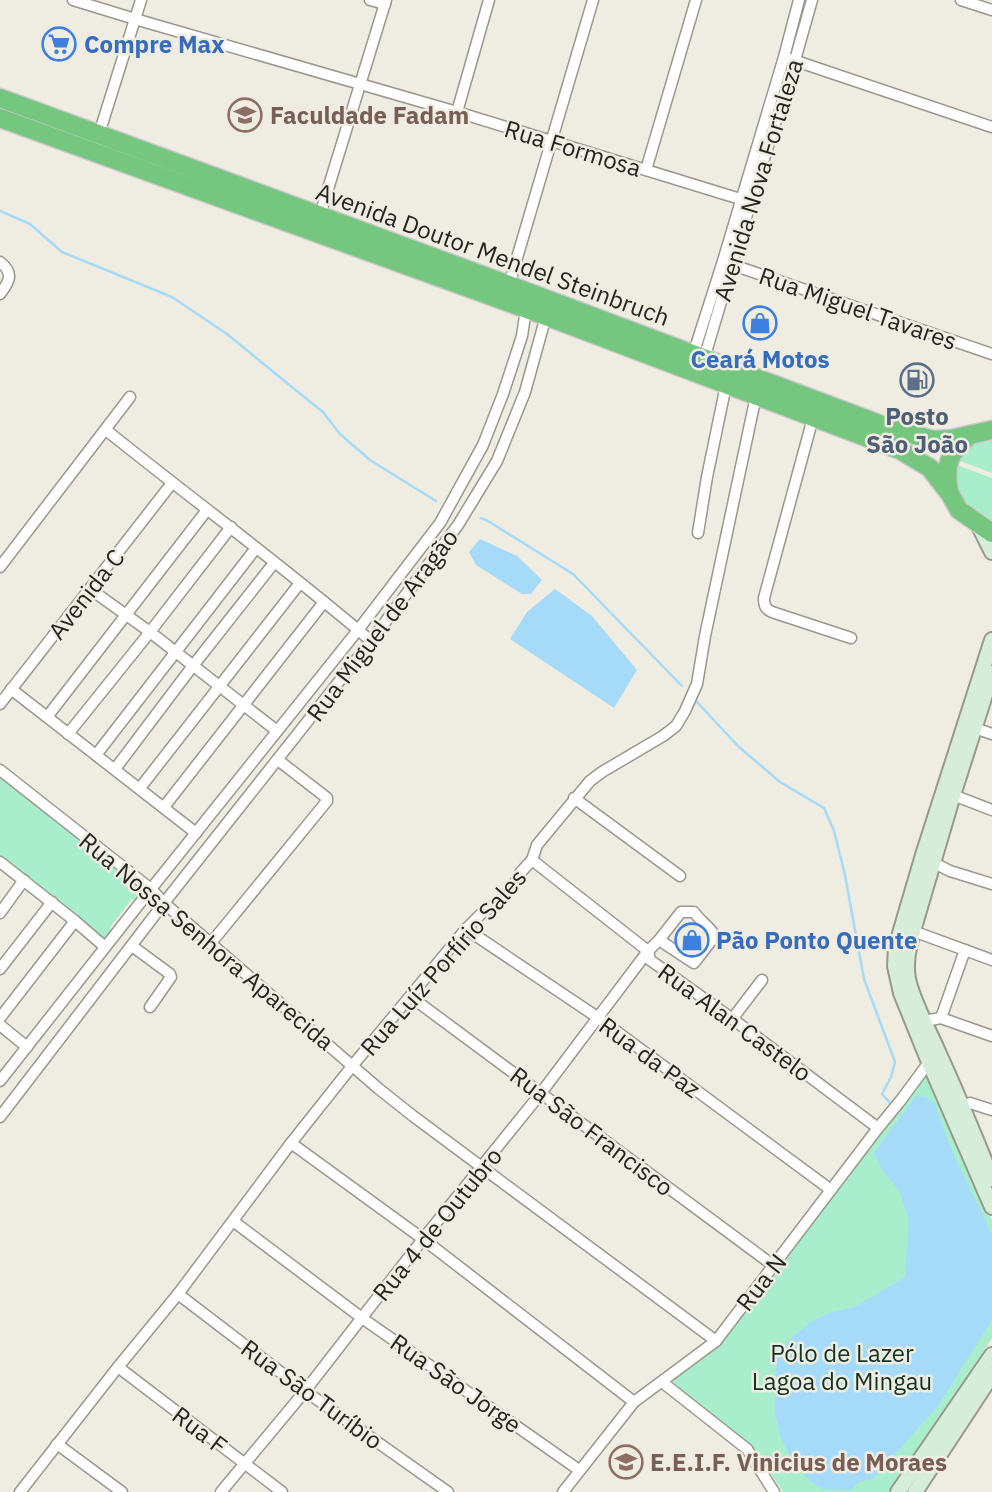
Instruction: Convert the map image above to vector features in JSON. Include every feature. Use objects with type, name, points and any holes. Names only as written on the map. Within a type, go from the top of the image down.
[{"type":"highway","name":"Avenida Doutor Mendel Steinbruch","points":[[0,98],[509,285],[887,428],[933,439],[951,439],[992,430]]},
{"type":"highway","name":"Avenida Doutor Mendel Steinbruch","points":[[0,118],[546,316],[901,450],[930,468],[959,510],[985,528]]},
{"type":"highway","points":[[950,494],[946,475],[949,459],[972,434]]},
{"type":"street","name":"Rua Formosa","points":[[73,0],[457,112],[746,201]]},
{"type":"street","points":[[99,134],[141,0]]},
{"type":"street","points":[[320,215],[385,2],[370,0]]},
{"type":"street","points":[[457,112],[489,0]]},
{"type":"street","points":[[509,285],[593,0]]},
{"type":"street","points":[[646,170],[696,0]]},
{"type":"street","name":"Avenida Nova Fortaleza","points":[[699,357],[746,201],[799,0]]},
{"type":"street","name":"Avenida Nova Fortaleza","points":[[746,201],[795,60],[812,0]]},
{"type":"street","points":[[961,0],[992,10]]},
{"type":"street","points":[[784,57],[992,127]]},
{"type":"street","points":[[0,262],[10,274],[0,293]]},
{"type":"street","name":"Rua Miguel Tavares","points":[[728,263],[992,354]]},
{"type":"street","name":"Rua Miguel de Aragão","points":[[0,1082],[440,523],[483,445],[522,336],[526,309]]},
{"type":"street","name":"Rua Miguel de Aragão","points":[[0,1117],[453,532],[497,461],[525,392],[546,316]]},
{"type":"street","points":[[698,533],[706,477],[726,385]]},
{"type":"street","name":"Rua Luíz Porfírio Sales","points":[[20,1492],[178,1294],[353,1065],[466,929],[512,888],[532,860],[537,845],[590,781],[676,726],[696,684],[756,396]]},
{"type":"street","points":[[2,562],[130,397]]},
{"type":"street","points":[[813,418],[764,605],[772,612],[851,638]]},
{"type":"street","points":[[106,430],[371,641]]},
{"type":"street","name":"Avenida C","points":[[0,704],[172,483]]},
{"type":"street","points":[[47,717],[207,510]]},
{"type":"street","points":[[440,523],[453,532]]},
{"type":"street","points":[[68,734],[231,527]]},
{"type":"street","points":[[985,528],[992,552]]},
{"type":"street","points":[[96,755],[256,548]]},
{"type":"street","points":[[115,769],[274,562]]},
{"type":"street","points":[[140,789],[300,583]]},
{"type":"street","points":[[90,589],[277,731]]},
{"type":"street","points":[[164,807],[324,602]]},
{"type":"street","points":[[992,640],[953,796],[896,947],[895,957],[901,993],[918,1021],[992,1179]]},
{"type":"street","points":[[918,1021],[908,980],[908,948],[928,859],[970,726],[992,673]]},
{"type":"street","points":[[11,689],[197,833]]},
{"type":"street","points":[[970,726],[992,734]]},
{"type":"street","points":[[211,943],[327,800],[278,760]]},
{"type":"street","name":"Rua Nossa Senhora Aparecida","points":[[0,770],[151,889],[363,1076],[413,1116],[716,1341]]},
{"type":"street","points":[[953,796],[992,810]]},
{"type":"street","points":[[575,799],[680,876]]},
{"type":"street","points":[[928,859],[950,870],[992,884]]},
{"type":"street","name":"Rua Alan Castelo","points":[[532,860],[648,951],[650,960],[878,1128]]},
{"type":"street","points":[[0,878],[4,865],[105,947]]},
{"type":"street","points":[[0,913],[24,880]]},
{"type":"street","points":[[0,970],[52,902]]},
{"type":"street","name":"Rua 4 de Outubro","points":[[221,1492],[305,1391],[541,1093],[648,951],[681,912],[694,912],[715,936],[694,963],[659,940]]},
{"type":"street","points":[[0,1018],[75,921]]},
{"type":"street","name":"Rua da Paz","points":[[466,929],[597,1017],[831,1190]]},
{"type":"street","points":[[913,931],[992,960]]},
{"type":"street","points":[[132,946],[171,977],[150,1007]]},
{"type":"street","points":[[941,1018],[965,950]]},
{"type":"street","points":[[734,1020],[762,980]]},
{"type":"street","name":"Rua São Francisco","points":[[411,997],[774,1266]]},
{"type":"street","points":[[918,1021],[941,1018],[992,1036]]},
{"type":"street","points":[[0,1026],[27,1047]]},
{"type":"street","name":"Rua N","points":[[563,1492],[634,1402],[716,1341],[933,1056]]},
{"type":"street","points":[[956,1107],[970,1103],[992,1110]]},
{"type":"street","points":[[956,1107],[992,1207]]},
{"type":"street","points":[[291,1143],[423,1239],[634,1402]]},
{"type":"street","name":"Rua São Jorge","points":[[233,1220],[362,1318],[579,1469]]},
{"type":"street","name":"Rua São Turíbio","points":[[178,1294],[305,1391],[447,1492]]},
{"type":"street","points":[[898,1492],[990,1366]]},
{"type":"street","points":[[915,1492],[990,1366]]},
{"type":"street","name":"Rua F","points":[[118,1367],[282,1492]]},
{"type":"street","points":[[662,1382],[747,1448],[774,1492]]},
{"type":"street","points":[[57,1444],[122,1492]]},
{"type":"green space","points":[[992,437],[992,473],[957,460],[972,444]]},
{"type":"green space","points":[[957,465],[992,478],[992,521],[976,512],[958,492],[955,475]]},
{"type":"green space","points":[[0,778],[141,888],[142,895],[136,901],[132,899],[110,927],[114,931],[109,937],[101,938],[0,859]]},
{"type":"green space","name":"Pólo de Lazer Lagoa do Mingau","points":[[925,1077],[932,1078],[992,1221],[992,1338],[892,1492],[783,1492],[754,1448],[674,1388],[674,1377],[715,1348]]},
{"type":"water","points":[[480,539],[517,556],[542,580],[531,594],[522,594],[476,565],[469,552]]},
{"type":"water","points":[[555,589],[592,616],[637,670],[614,708],[510,639],[527,612]]},
{"type":"water","points":[[916,1096],[926,1097],[935,1104],[950,1147],[992,1234],[992,1320],[938,1406],[873,1479],[859,1482],[851,1490],[822,1489],[808,1479],[793,1461],[781,1439],[775,1413],[776,1360],[788,1341],[812,1321],[832,1312],[855,1307],[905,1277],[909,1220],[899,1190],[882,1170],[874,1153]]},
{"type":"waterway","points":[[0,211],[30,224],[62,252],[172,297],[227,334],[323,412],[340,434],[370,460],[436,501]]},
{"type":"waterway","points":[[481,518],[573,574],[682,686]]},
{"type":"waterway","points":[[696,701],[739,747],[780,782],[824,808],[834,831],[845,875],[864,979],[895,1062],[882,1094],[893,1106]]},
{"type":"place","name":"Compre Max","points":[[59,44]]},
{"type":"place","name":"Faculdade Fadam","points":[[245,115]]},
{"type":"place","name":"Ceará Motos","points":[[760,323]]},
{"type":"place","name":"Posto São João","points":[[917,380]]},
{"type":"place","name":"Pão Ponto Quente","points":[[692,940]]},
{"type":"place","name":"E.E.I.F. Vinicius de Moraes","points":[[626,1462]]}]
